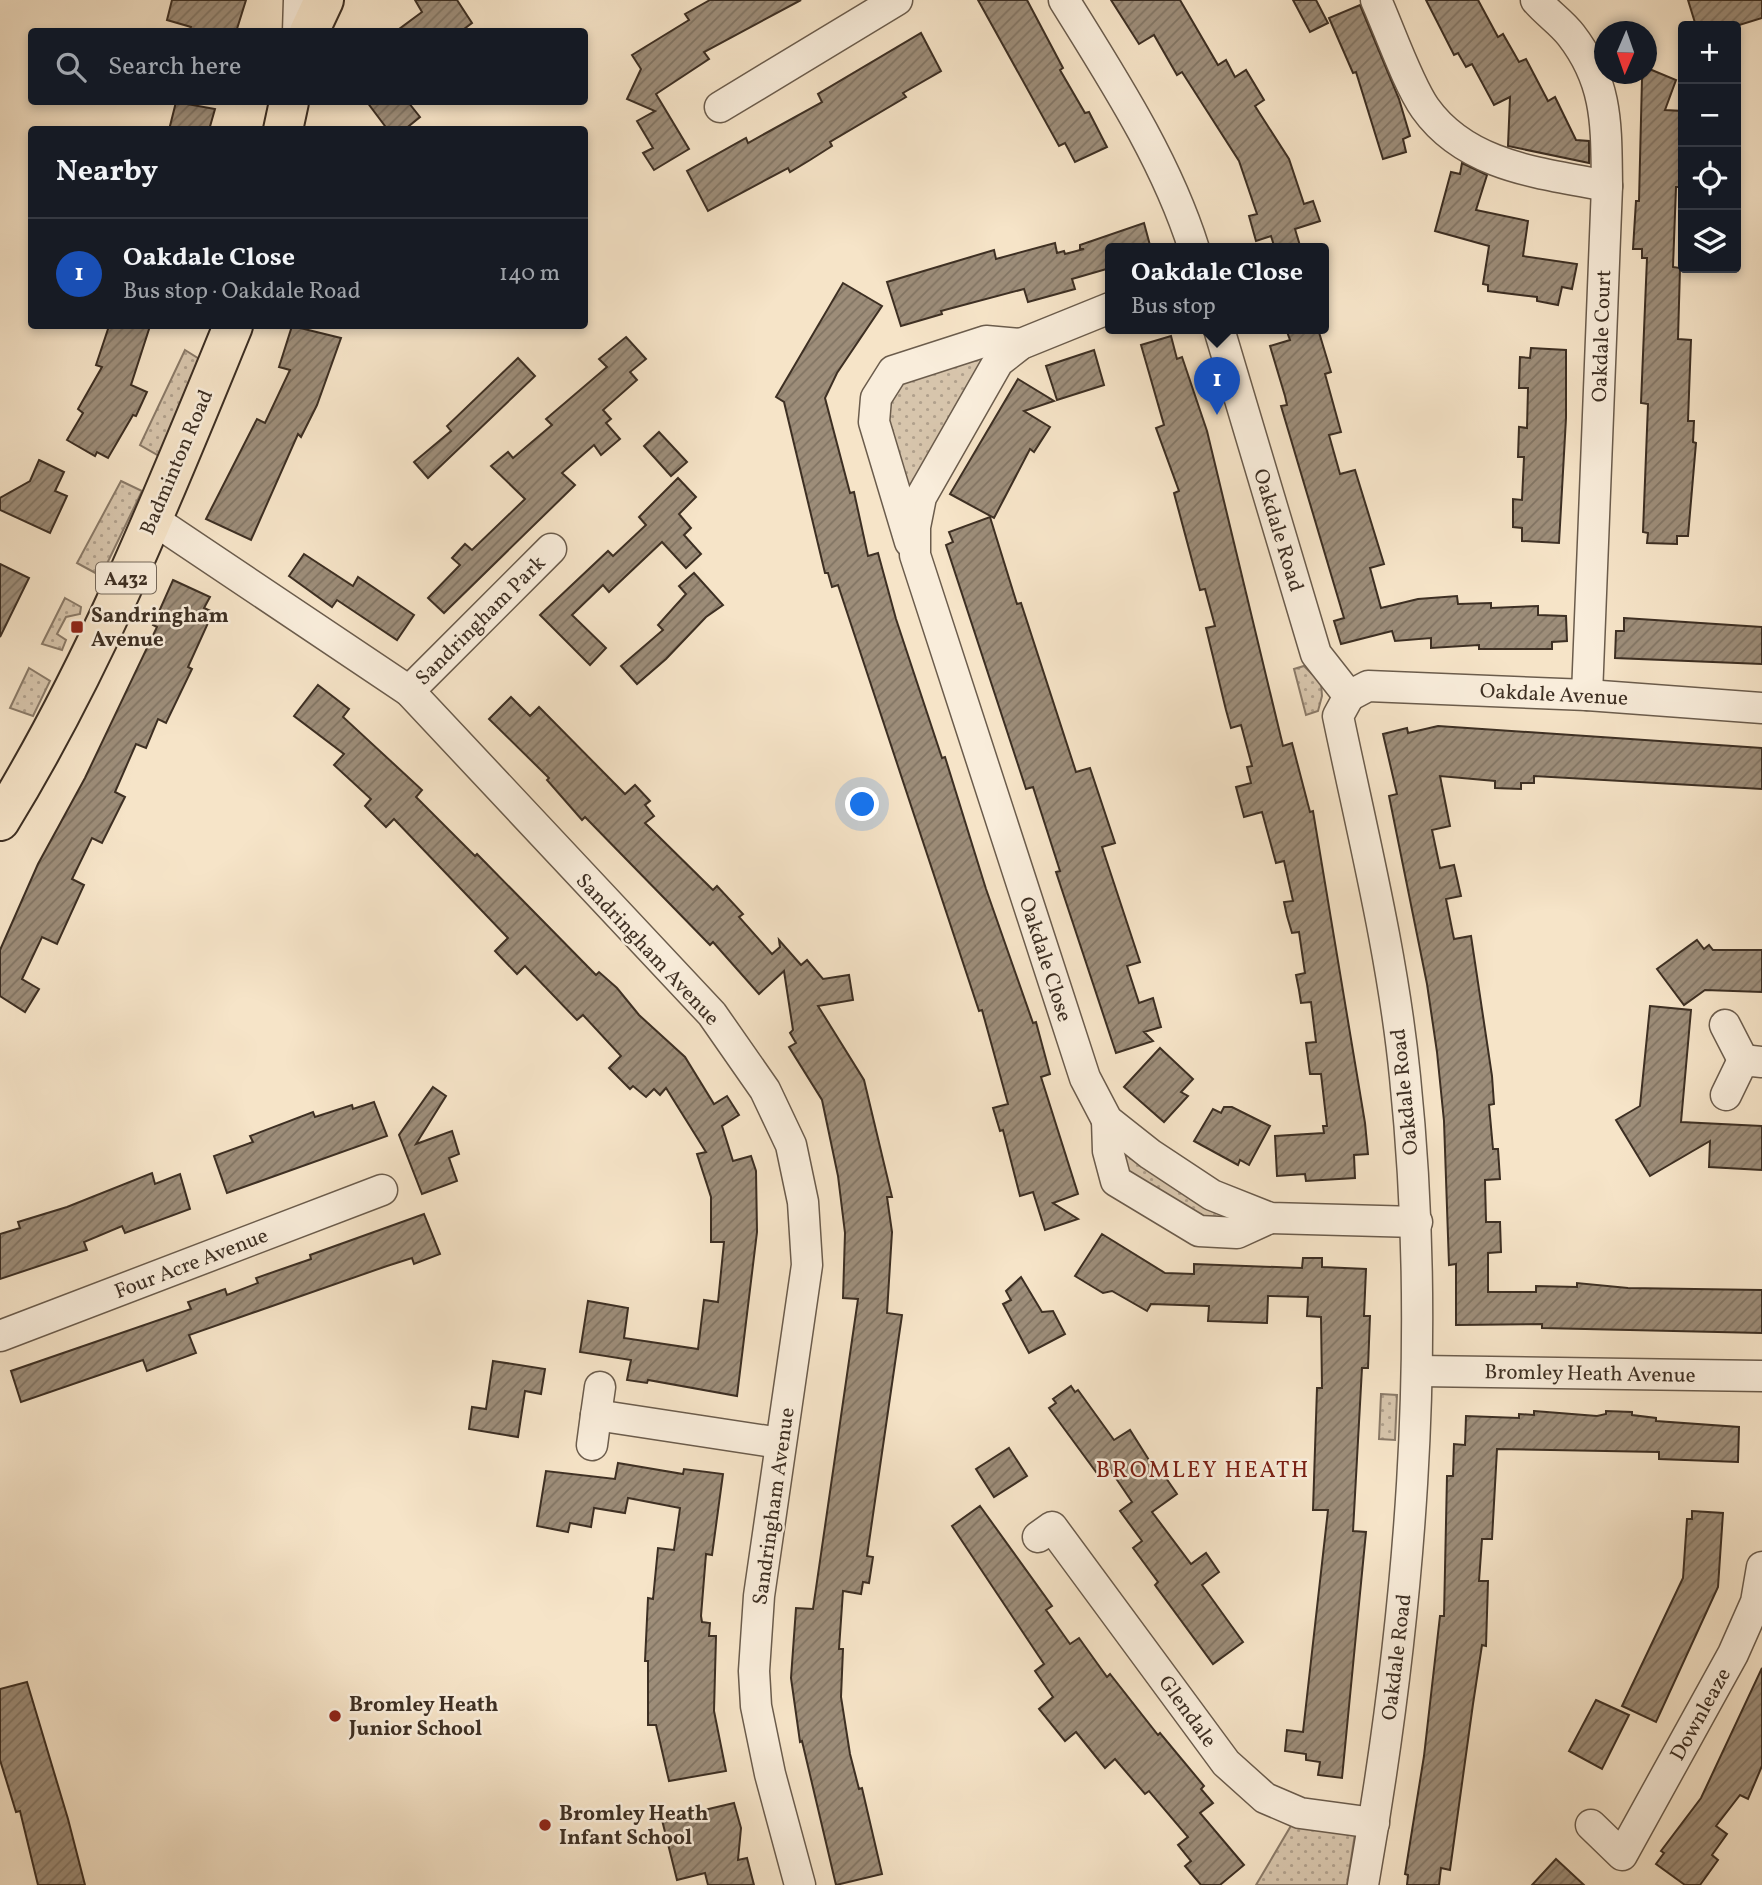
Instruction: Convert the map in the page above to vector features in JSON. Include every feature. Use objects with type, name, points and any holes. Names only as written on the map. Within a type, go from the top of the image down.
[{"type":"main road","points":[[311,28],[324,0]]},
{"type":"main road","points":[[284,126],[288,105]]},
{"type":"main road","name":"Badminton Road","points":[[0,821],[71,690],[154,520],[232,329]]},
{"type":"street","points":[[298,28],[299,0]]},
{"type":"street","points":[[720,107],[897,0]]},
{"type":"street","points":[[1064,0],[1122,94],[1181,208],[1192,243]]},
{"type":"street","points":[[1377,0],[1423,107],[1452,139],[1500,164],[1607,186]]},
{"type":"street","name":"Oakdale Court","points":[[1536,0],[1569,32],[1594,71],[1601,91],[1606,125],[1607,186],[1587,695]]},
{"type":"street","name":"Oakdale Close","points":[[915,555],[915,527],[921,497],[998,362],[1021,344],[1105,310]]},
{"type":"street","name":"Oakdale Road","points":[[1220,334],[1316,654],[1349,696],[1338,716],[1381,918],[1405,1075],[1417,1222],[1419,1371],[1401,1643],[1363,1885]]},
{"type":"street","name":"Oakdale Close","points":[[1021,344],[986,341],[893,371],[876,398],[874,422],[1085,1078],[1107,1120],[1150,1154],[1212,1195],[1270,1218],[1417,1222]]},
{"type":"street","name":"Sandringham Avenue","points":[[154,520],[409,691],[712,1014],[765,1090],[791,1145],[803,1202],[807,1265],[798,1345],[780,1443],[760,1596],[754,1671],[756,1706],[770,1774],[800,1885]]},
{"type":"street","name":"Sandringham Park","points":[[409,691],[551,549]]},
{"type":"street","name":"Oakdale Avenue","points":[[1349,696],[1368,686],[1587,695],[1762,708]]},
{"type":"street","points":[[1725,1025],[1753,1061],[1726,1095]]},
{"type":"street","name":"Oakdale Close","points":[[1107,1120],[1108,1151],[1116,1181],[1199,1231],[1237,1233],[1270,1218]]},
{"type":"street","name":"Four Acre Avenue","points":[[0,1336],[382,1190]]},
{"type":"street","name":"Bromley Heath Avenue","points":[[1419,1371],[1762,1376]]},
{"type":"street","points":[[592,1445],[598,1401],[780,1443]]},
{"type":"street","name":"Glendale","points":[[1051,1525],[1226,1763],[1265,1798],[1300,1814],[1374,1823]]},
{"type":"street","name":"Downleaze","points":[[1591,1825],[1630,1862],[1733,1654],[1756,1602],[1762,1567]]},
{"type":"shaded area","points":[[185,350],[204,362],[161,457],[140,445]]},
{"type":"shaded area","points":[[992,354],[909,490],[881,412],[902,375]]},
{"type":"shaded area","points":[[121,481],[142,491],[101,576],[77,563]]},
{"type":"shaded area","points":[[65,598],[81,607],[80,614],[66,617],[57,634],[66,640],[62,650],[42,644]]},
{"type":"shaded area","points":[[1304,666],[1321,683],[1322,696],[1318,711],[1306,715],[1294,669]]},
{"type":"shaded area","points":[[29,668],[50,681],[33,716],[10,708]]},
{"type":"shaded area","points":[[1127,1154],[1224,1210],[1223,1218],[1218,1224],[1127,1177],[1124,1159]]},
{"type":"shaded area","points":[[1381,1394],[1397,1395],[1395,1440],[1379,1439]]},
{"type":"shaded area","points":[[1295,1819],[1355,1834],[1347,1885],[1256,1885]]},
{"type":"building","points":[[172,0],[246,0],[237,28],[191,28],[167,20]]},
{"type":"building","points":[[415,0],[457,0],[472,23],[465,28],[400,28],[422,12]]},
{"type":"building","points":[[710,0],[801,0],[704,52],[709,59],[656,94],[689,149],[654,170],[643,153],[653,148],[637,121],[655,111],[627,99],[641,69],[632,55],[689,20],[685,14]]},
{"type":"building","points":[[978,0],[1027,0],[1063,68],[1060,70],[1085,113],[1089,112],[1107,147],[1075,162],[1065,143],[1059,146]]},
{"type":"building","points":[[1111,0],[1180,0],[1218,65],[1226,60],[1235,77],[1246,70],[1264,100],[1255,106],[1289,159],[1304,204],[1313,201],[1320,221],[1295,229],[1299,243],[1273,243],[1271,236],[1256,241],[1249,216],[1257,214],[1239,161],[1182,72],[1177,75],[1154,35],[1139,44]]},
{"type":"building","points":[[1293,0],[1316,0],[1328,23],[1310,32]]},
{"type":"building","points":[[1426,0],[1478,0],[1498,37],[1503,34],[1519,62],[1526,59],[1548,101],[1555,97],[1576,140],[1589,141],[1589,163],[1508,146],[1510,97],[1494,105],[1472,64],[1466,67],[1458,53],[1454,55]]},
{"type":"building","points":[[1688,0],[1762,0],[1762,18],[1741,24],[1741,21],[1694,21]]},
{"type":"building","points":[[1360,5],[1399,99],[1410,136],[1403,139],[1406,152],[1383,159],[1356,72],[1353,73],[1329,18]]},
{"type":"building","points":[[921,33],[941,71],[903,93],[906,97],[830,142],[832,146],[810,160],[790,172],[788,168],[708,211],[687,171],[746,138],[748,143],[822,102],[818,94]]},
{"type":"building","points":[[1657,72],[1676,80],[1665,110],[1678,111],[1678,187],[1673,267],[1678,268],[1680,273],[1678,339],[1691,340],[1688,421],[1694,421],[1693,442],[1696,443],[1688,536],[1677,536],[1677,544],[1647,543],[1648,533],[1643,532],[1648,404],[1641,403],[1647,258],[1642,258],[1642,249],[1633,249],[1636,201],[1639,201],[1642,84],[1657,84]]},
{"type":"building","points":[[175,105],[215,109],[210,126],[170,126]]},
{"type":"building","points":[[369,105],[410,105],[420,117],[409,126],[385,126]]},
{"type":"building","points":[[1462,163],[1487,175],[1476,210],[1528,221],[1523,256],[1577,264],[1572,289],[1562,287],[1558,305],[1537,301],[1537,297],[1488,291],[1488,285],[1483,284],[1489,246],[1435,231],[1451,172],[1460,174]]},
{"type":"building","points":[[1144,223],[1149,243],[1105,243],[1105,269],[1072,279],[1075,289],[1028,302],[1024,289],[941,311],[942,314],[901,326],[887,282],[994,250],[996,259],[1055,243],[1057,253],[1064,251],[1065,254],[1084,249],[1080,249],[1080,245]]},
{"type":"building","points":[[843,283],[882,306],[837,373],[825,398],[850,493],[854,492],[868,556],[878,553],[896,619],[942,758],[945,757],[986,889],[1033,1023],[1036,1022],[1050,1074],[1041,1077],[1078,1194],[1053,1203],[1078,1219],[1045,1230],[1033,1192],[1020,1196],[1003,1130],[1000,1131],[993,1108],[1008,1104],[982,1010],[979,1011],[838,585],[832,587],[828,573],[825,573],[784,402],[776,397]]},
{"type":"building","points":[[108,329],[149,329],[131,385],[147,392],[136,416],[133,415],[108,458],[97,452],[95,456],[67,440],[83,413],[78,409],[102,367],[96,365]]},
{"type":"building","points":[[291,329],[304,329],[341,338],[317,405],[301,437],[298,434],[251,540],[206,519],[257,419],[265,423],[290,370],[279,367]]},
{"type":"building","points":[[1288,334],[1320,334],[1331,372],[1325,374],[1341,432],[1329,435],[1340,474],[1355,470],[1384,564],[1370,568],[1381,608],[1418,599],[1457,596],[1458,604],[1491,603],[1491,608],[1538,606],[1538,615],[1566,616],[1567,641],[1552,642],[1552,649],[1479,649],[1479,645],[1431,648],[1431,638],[1395,641],[1392,631],[1341,644],[1334,621],[1344,618],[1281,406],[1287,405],[1270,346],[1290,340]]},
{"type":"building","points":[[1171,336],[1177,359],[1182,357],[1207,431],[1283,746],[1292,743],[1310,812],[1313,811],[1365,1123],[1368,1154],[1354,1155],[1355,1178],[1306,1181],[1305,1174],[1277,1176],[1275,1136],[1324,1133],[1323,1126],[1327,1126],[1321,1074],[1310,1074],[1306,1043],[1316,1042],[1311,1002],[1301,1003],[1296,975],[1305,973],[1299,932],[1292,933],[1284,902],[1293,901],[1284,861],[1276,863],[1262,812],[1244,817],[1236,787],[1251,783],[1247,767],[1252,766],[1241,725],[1231,728],[1206,628],[1215,626],[1205,589],[1200,590],[1174,493],[1179,491],[1156,428],[1164,425],[1141,345]]},
{"type":"building","points":[[626,337],[646,359],[630,372],[637,380],[603,410],[611,419],[606,423],[620,439],[601,455],[594,445],[562,473],[575,485],[444,613],[428,598],[460,565],[452,558],[465,544],[472,550],[525,499],[491,466],[508,452],[513,458],[552,425],[546,419],[607,367],[599,359]]},
{"type":"building","points":[[1531,348],[1566,350],[1566,418],[1559,543],[1522,541],[1522,528],[1513,527],[1513,499],[1522,500],[1524,457],[1518,457],[1519,427],[1527,428],[1528,388],[1519,388],[1520,357],[1530,358]]},
{"type":"building","points":[[1094,350],[1104,385],[1057,400],[1046,366]]},
{"type":"building","points":[[518,358],[535,376],[428,478],[414,462],[451,431],[447,426]]},
{"type":"building","points":[[1018,379],[1054,401],[1024,411],[1050,427],[1034,452],[1030,449],[994,518],[950,494]]},
{"type":"building","points":[[659,432],[687,462],[671,476],[644,446]]},
{"type":"building","points":[[39,460],[64,472],[55,491],[67,496],[50,533],[0,510],[0,498],[30,481]]},
{"type":"building","points":[[678,478],[696,497],[679,514],[691,528],[684,535],[701,554],[686,568],[662,542],[609,592],[603,585],[572,615],[606,648],[590,665],[540,615],[608,551],[613,556],[646,525],[639,517]]},
{"type":"building","points":[[990,517],[1017,604],[1021,603],[1076,772],[1090,768],[1115,843],[1102,847],[1140,962],[1127,966],[1139,1003],[1153,998],[1161,1027],[1144,1032],[1153,1041],[1116,1053],[1056,872],[1060,871],[1033,787],[1026,789],[946,545],[953,542],[949,532]]},
{"type":"building","points":[[304,554],[353,586],[358,577],[414,615],[397,640],[337,600],[332,607],[289,576]]},
{"type":"building","points":[[0,564],[29,578],[0,637]]},
{"type":"building","points":[[694,573],[723,605],[706,617],[666,659],[637,684],[621,666],[663,630],[658,625],[686,594],[679,586]]},
{"type":"building","points":[[173,580],[210,597],[204,608],[213,612],[188,667],[192,669],[166,723],[158,719],[146,748],[136,744],[115,792],[125,797],[102,843],[92,838],[72,879],[84,885],[57,944],[42,937],[22,979],[39,989],[25,1012],[0,996],[0,950],[38,864],[85,778],[157,627],[153,625]]},
{"type":"building","points":[[1624,618],[1762,627],[1762,664],[1615,658],[1616,631],[1624,631]]},
{"type":"building","points":[[318,685],[349,709],[343,717],[422,790],[416,797],[475,856],[477,854],[596,975],[599,972],[617,988],[639,1015],[685,1057],[714,1104],[727,1096],[739,1115],[722,1126],[733,1161],[751,1156],[756,1171],[757,1232],[737,1396],[648,1380],[647,1383],[627,1380],[631,1360],[580,1352],[588,1301],[628,1308],[624,1338],[698,1349],[704,1300],[718,1302],[724,1242],[711,1242],[711,1197],[697,1154],[706,1152],[666,1088],[660,1095],[654,1089],[646,1097],[633,1086],[630,1089],[609,1068],[621,1056],[583,1015],[577,1020],[525,966],[517,974],[495,951],[508,938],[394,819],[386,827],[365,806],[371,799],[334,765],[344,754],[294,716]]},
{"type":"building","points":[[511,697],[530,716],[539,707],[625,794],[635,785],[650,801],[645,805],[654,816],[645,823],[713,890],[717,886],[743,914],[739,917],[772,954],[780,947],[779,940],[801,965],[807,960],[823,979],[849,975],[853,1000],[818,1006],[864,1080],[892,1197],[887,1197],[892,1232],[887,1313],[902,1315],[867,1556],[873,1557],[869,1583],[863,1582],[861,1594],[843,1591],[839,1649],[843,1649],[841,1697],[850,1754],[859,1789],[862,1788],[882,1874],[836,1885],[802,1741],[800,1742],[791,1678],[796,1608],[813,1609],[858,1299],[843,1298],[845,1233],[838,1176],[822,1100],[789,1047],[796,1043],[790,1033],[793,1030],[784,971],[759,994],[713,942],[710,945],[585,817],[582,820],[547,780],[549,778],[489,719]]},
{"type":"building","points":[[1438,726],[1762,748],[1762,789],[1534,776],[1534,783],[1521,783],[1521,789],[1495,788],[1495,781],[1440,776],[1450,826],[1432,830],[1440,868],[1454,865],[1461,896],[1446,899],[1454,939],[1471,936],[1492,1076],[1494,1104],[1489,1105],[1493,1149],[1498,1149],[1500,1179],[1485,1180],[1486,1222],[1500,1222],[1501,1252],[1488,1253],[1488,1292],[1536,1292],[1536,1286],[1577,1287],[1577,1283],[1628,1288],[1762,1290],[1762,1333],[1542,1328],[1542,1324],[1456,1325],[1456,1264],[1449,1265],[1444,1121],[1437,1052],[1427,984],[1389,796],[1397,794],[1383,734],[1407,728],[1408,733]]},
{"type":"building","points":[[1697,940],[1704,949],[1709,945],[1713,950],[1762,950],[1762,992],[1705,990],[1684,1005],[1657,969]]},
{"type":"building","points":[[1650,1006],[1691,1010],[1681,1122],[1762,1126],[1762,1170],[1709,1167],[1710,1141],[1650,1176],[1616,1120],[1640,1106]]},
{"type":"building","points":[[1160,1048],[1193,1079],[1181,1092],[1188,1096],[1164,1122],[1124,1087]]},
{"type":"building","points":[[433,1087],[446,1096],[416,1144],[452,1131],[459,1154],[449,1158],[457,1181],[422,1194],[399,1135]]},
{"type":"building","points":[[374,1102],[387,1136],[227,1193],[214,1156],[253,1142],[250,1136],[313,1112],[315,1117],[352,1105],[353,1109]]},
{"type":"building","points":[[1224,1107],[1232,1107],[1270,1126],[1249,1165],[1240,1160],[1238,1165],[1194,1141],[1213,1109],[1221,1113]]},
{"type":"building","points":[[152,1173],[155,1184],[180,1174],[190,1209],[125,1233],[122,1226],[84,1242],[87,1250],[0,1279],[0,1234],[20,1228],[18,1222],[67,1207]]},
{"type":"building","points":[[424,1214],[440,1254],[414,1264],[412,1258],[387,1266],[189,1335],[196,1353],[147,1371],[143,1360],[21,1402],[11,1371],[191,1309],[188,1302],[225,1289],[227,1295],[258,1283],[256,1278],[311,1259],[310,1255]]},
{"type":"building","points":[[1102,1234],[1165,1273],[1194,1274],[1194,1264],[1302,1268],[1303,1258],[1322,1258],[1322,1267],[1366,1269],[1364,1316],[1370,1316],[1368,1368],[1362,1368],[1353,1531],[1366,1532],[1342,1778],[1318,1775],[1320,1762],[1306,1760],[1306,1754],[1285,1751],[1287,1730],[1303,1732],[1328,1510],[1313,1510],[1317,1388],[1322,1388],[1321,1317],[1307,1316],[1308,1297],[1268,1296],[1267,1323],[1208,1321],[1209,1306],[1151,1304],[1147,1311],[1112,1291],[1103,1293],[1075,1276]]},
{"type":"building","points":[[1021,1277],[1042,1312],[1053,1311],[1065,1334],[1029,1353],[1003,1304],[1011,1300],[1006,1291]]},
{"type":"building","points":[[493,1361],[545,1369],[541,1394],[525,1391],[518,1437],[469,1429],[472,1407],[486,1409]]},
{"type":"building","points":[[1071,1386],[1075,1392],[1078,1390],[1114,1440],[1130,1430],[1154,1468],[1157,1465],[1177,1494],[1152,1512],[1191,1564],[1206,1553],[1219,1572],[1202,1585],[1243,1642],[1213,1664],[1155,1585],[1158,1582],[1133,1548],[1142,1541],[1120,1511],[1132,1502],[1107,1465],[1096,1472],[1049,1408],[1056,1403],[1053,1399]]},
{"type":"building","points":[[1534,1411],[1597,1416],[1606,1414],[1606,1411],[1632,1412],[1632,1415],[1656,1418],[1656,1421],[1739,1427],[1738,1462],[1659,1459],[1659,1452],[1497,1449],[1492,1539],[1482,1539],[1479,1581],[1488,1581],[1486,1646],[1482,1645],[1450,1870],[1441,1868],[1439,1885],[1407,1885],[1408,1875],[1405,1874],[1424,1756],[1440,1616],[1444,1616],[1447,1476],[1453,1476],[1454,1444],[1465,1445],[1466,1416],[1519,1418],[1519,1414],[1534,1415]]},
{"type":"building","points":[[1009,1448],[1027,1476],[994,1497],[976,1469]]},
{"type":"building","points":[[618,1463],[683,1474],[684,1469],[723,1474],[712,1555],[706,1554],[701,1616],[702,1622],[710,1623],[709,1636],[716,1636],[714,1711],[726,1771],[669,1781],[656,1725],[648,1725],[648,1661],[645,1661],[648,1598],[653,1599],[658,1548],[674,1550],[680,1508],[628,1498],[625,1513],[594,1508],[591,1527],[570,1523],[568,1532],[537,1526],[546,1471],[615,1479]]},
{"type":"building","points":[[980,1506],[1052,1606],[1046,1610],[1070,1644],[1079,1638],[1107,1677],[1110,1674],[1158,1735],[1160,1733],[1204,1786],[1201,1789],[1213,1803],[1200,1813],[1244,1865],[1220,1885],[1201,1885],[1185,1866],[1191,1861],[1178,1845],[1188,1837],[1149,1791],[1145,1794],[1115,1759],[1105,1768],[1076,1732],[1065,1741],[1039,1709],[1053,1697],[1035,1671],[1044,1664],[952,1526]]},
{"type":"building","points":[[1692,1511],[1723,1513],[1718,1587],[1656,1722],[1622,1706],[1683,1578],[1687,1519],[1692,1519]]},
{"type":"building","points":[[1762,1668],[1762,1766],[1748,1799],[1740,1795],[1716,1826],[1727,1834],[1712,1855],[1718,1860],[1700,1885],[1685,1885],[1656,1864],[1664,1853],[1661,1851],[1701,1798]]},
{"type":"building","points":[[27,1682],[85,1885],[38,1885],[20,1811],[16,1812],[0,1760],[0,1689]]},
{"type":"building","points":[[1596,1700],[1629,1715],[1602,1769],[1569,1751]]},
{"type":"building","points":[[734,1803],[741,1828],[738,1860],[747,1858],[754,1885],[708,1885],[705,1873],[677,1880],[662,1820]]},
{"type":"building","points":[[1556,1859],[1584,1885],[1532,1885]]},
{"type":"place","name":"Oakdale Close","points":[[1217,415]]},
{"type":"place","name":"Sandringham Avenue","points":[[77,627]]},
{"type":"place","name":"Bromley Heath Junior School","points":[[335,1716]]},
{"type":"place","name":"Bromley Heath Infant School","points":[[545,1825]]},
{"type":"district","name":"BROMLEY HEATH","points":[[1203,1469]]}]
